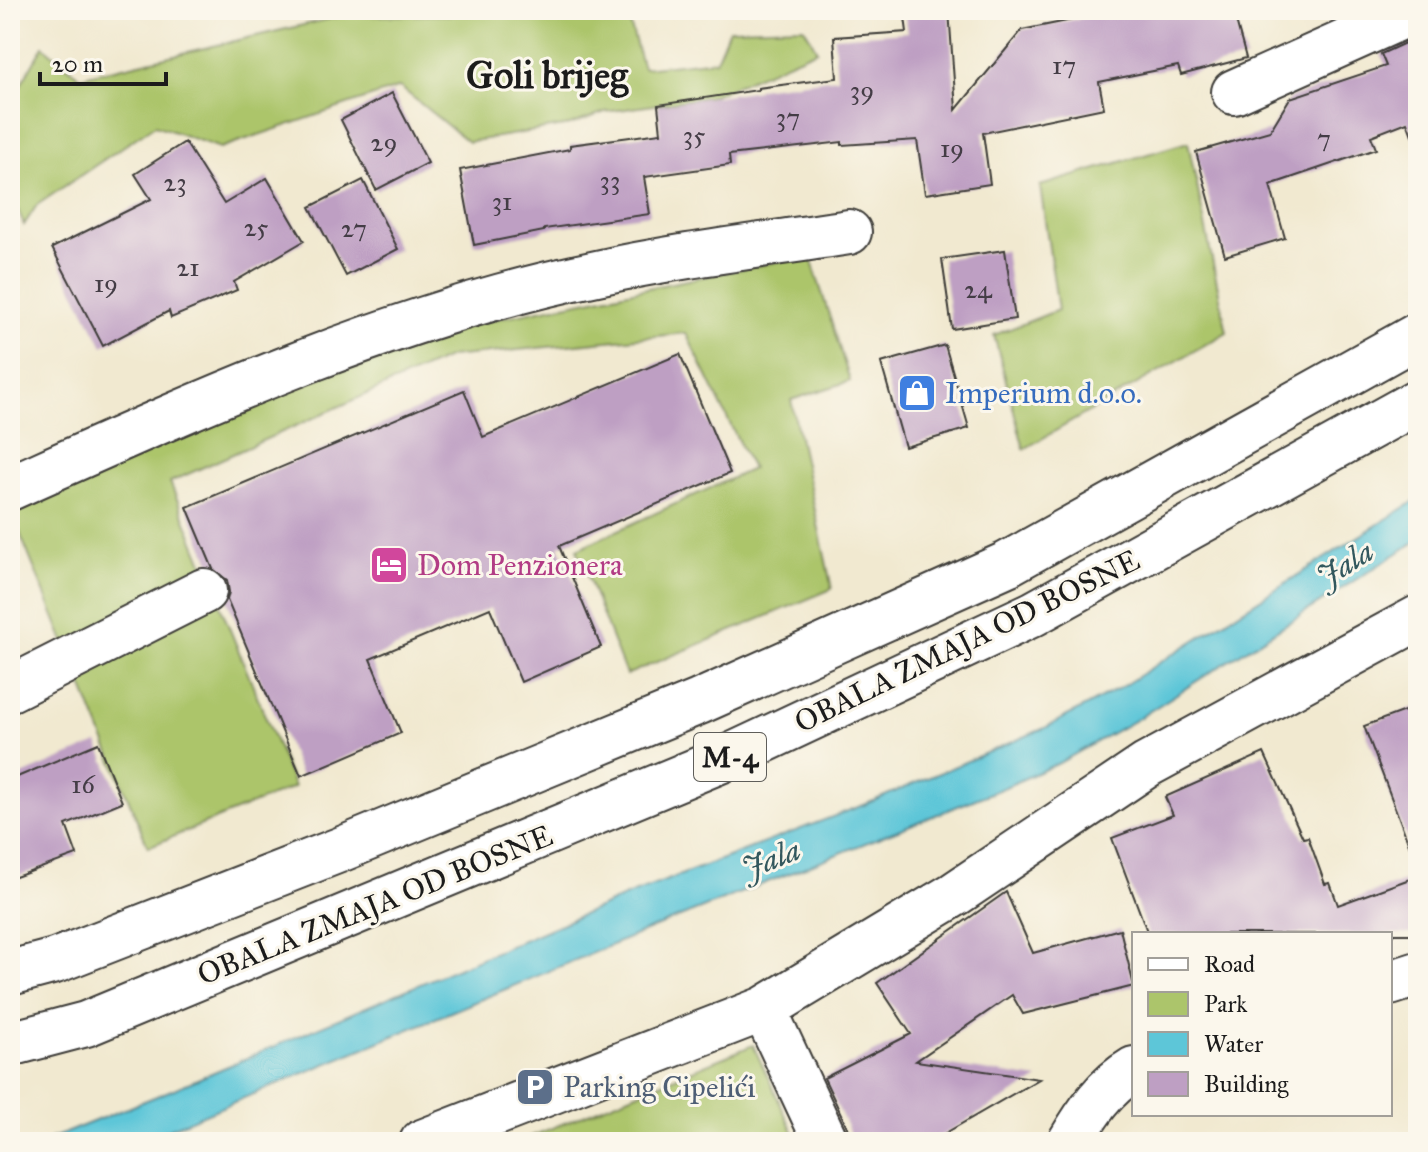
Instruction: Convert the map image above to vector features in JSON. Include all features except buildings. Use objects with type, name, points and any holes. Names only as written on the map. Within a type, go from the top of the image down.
[{"type":"main road","points":[[1234,92],[1417,10]]},
{"type":"main road","points":[[10,488],[215,396],[413,324],[597,273],[849,232]]},
{"type":"main road","name":"OBALA ZMAJA OD BOSNE","points":[[10,973],[55,961],[342,849],[699,702],[993,570],[1418,335]]},
{"type":"main road","name":"OBALA ZMAJA OD BOSNE","points":[[10,1044],[86,1024],[722,760],[1033,614],[1418,401]]},
{"type":"main road","points":[[10,689],[204,591]]},
{"type":"main road","points":[[422,1142],[764,1009],[955,894],[1147,765],[1418,618]]},
{"type":"main road","points":[[1392,982],[1418,974]]},
{"type":"main road","points":[[764,1009],[826,1142]]},
{"type":"main road","points":[[1070,1142],[1092,1106],[1120,1077],[1132,1070]]},
{"type":"green space","points":[[627,13],[643,68],[716,60],[729,29],[804,27],[817,50],[709,97],[605,112],[570,125],[468,142],[400,87],[220,148],[155,125],[37,205],[24,225],[10,191],[10,103],[43,46],[80,77],[342,16]]},
{"type":"green space","points":[[1188,142],[1227,332],[1024,449],[994,335],[1058,310],[1040,186]]},
{"type":"green space","points":[[810,255],[850,381],[791,400],[832,589],[626,675],[577,549],[752,469],[686,333],[450,357],[170,482],[294,787],[148,847],[10,509],[422,334]]},
{"type":"green space","points":[[753,1045],[798,1142],[518,1142]]},
{"type":"water","name":"Jala","points":[[1418,499],[1418,540],[1139,718],[1059,763],[138,1142],[43,1142],[631,894],[866,804],[1045,728],[1118,689]]},
{"type":"place","name":"Imperium d.o.o.","points":[[917,393]]},
{"type":"place","name":"Dom Penzionera","points":[[389,565]]},
{"type":"place","name":"Parking Cipelići","points":[[535,1087]]},
{"type":"district","name":"Goli brijeg","points":[[547,75]]}]
